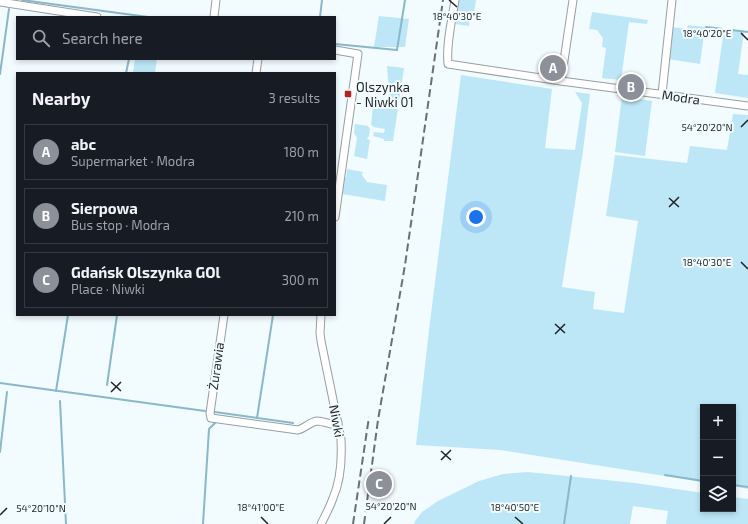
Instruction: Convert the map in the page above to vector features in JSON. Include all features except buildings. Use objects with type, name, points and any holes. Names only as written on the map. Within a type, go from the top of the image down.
[{"type":"street","points":[[214,16],[216,0]]},
{"type":"street","name":"Modra","points":[[455,0],[451,25],[448,64],[748,106]]},
{"type":"street","points":[[561,81],[573,0]]},
{"type":"street","points":[[662,94],[672,0]]},
{"type":"street","points":[[0,2],[91,16]]},
{"type":"street","points":[[336,50],[358,54],[336,210]]},
{"type":"street","points":[[256,72],[258,60]]},
{"type":"street","name":"Żurawia","points":[[224,316],[210,413],[211,418],[298,430],[303,429],[316,421],[322,421],[330,424],[338,423]]},
{"type":"street","name":"Niwki","points":[[321,316],[320,341],[338,423],[342,454],[339,480],[334,498],[321,524]]},
{"type":"shaded area","points":[[459,0],[476,0],[474,14],[470,14],[469,26],[455,24]]},
{"type":"shaded area","points":[[592,12],[648,20],[647,24],[629,22],[621,80],[602,78],[606,48],[602,47],[603,38],[597,30],[589,29]]},
{"type":"shaded area","points":[[379,16],[409,19],[405,47],[374,47]]},
{"type":"shaded area","points":[[688,25],[705,27],[700,64],[668,59],[672,27],[687,29]]},
{"type":"shaded area","points":[[724,29],[744,31],[738,74],[748,75],[748,98],[715,93]]},
{"type":"shaded area","points":[[135,60],[157,60],[155,72],[133,72]]},
{"type":"shaded area","points":[[387,66],[404,68],[393,141],[384,141],[384,139],[373,136],[374,132],[384,133],[385,129],[373,127],[371,125],[373,106],[389,108]]},
{"type":"shaded area","points":[[461,75],[552,89],[545,148],[575,150],[582,103],[575,92],[590,94],[583,151],[562,287],[595,292],[593,309],[624,313],[638,221],[606,216],[615,155],[687,163],[690,146],[727,150],[733,114],[748,115],[748,489],[736,487],[736,404],[700,404],[700,482],[500,450],[416,445]]},
{"type":"shaded area","points":[[622,96],[652,101],[645,156],[615,152]]},
{"type":"shaded area","points":[[355,124],[368,126],[370,129],[367,139],[370,140],[367,159],[354,156],[357,138],[354,133]]},
{"type":"shaded area","points":[[347,169],[363,172],[362,175],[367,182],[387,185],[385,201],[342,194]]},
{"type":"shaded area","points":[[528,472],[635,483],[700,493],[700,512],[736,512],[736,497],[748,499],[748,524],[666,524],[668,511],[633,506],[630,524],[414,524],[422,512],[438,501],[479,481],[503,474]]},
{"type":"waterway","points":[[22,0],[141,16]]},
{"type":"waterway","points":[[320,16],[322,0]]},
{"type":"waterway","points":[[336,44],[397,50],[405,0]]},
{"type":"waterway","points":[[0,74],[9,9]]},
{"type":"waterway","points":[[706,27],[748,32]]},
{"type":"waterway","points":[[126,72],[129,60]]},
{"type":"waterway","points":[[56,391],[68,316]]},
{"type":"waterway","points":[[107,385],[117,316]]},
{"type":"waterway","points":[[257,418],[273,316]]},
{"type":"waterway","points":[[0,383],[205,411]]},
{"type":"waterway","points":[[0,452],[7,392]]},
{"type":"waterway","points":[[60,401],[66,524]]},
{"type":"waterway","points":[[215,412],[293,423]]},
{"type":"waterway","points":[[203,524],[209,429],[216,422]]},
{"type":"waterway","points":[[665,475],[700,481]]},
{"type":"waterway","points":[[564,524],[571,476]]},
{"type":"waterway","points":[[736,485],[748,487]]},
{"type":"railway","points":[[364,524],[378,420],[405,265],[443,0]]},
{"type":"railway","points":[[353,524],[369,417]]},
{"type":"place","name":"abc","points":[[553,68]]},
{"type":"place","name":"Sierpowa","points":[[631,87]]},
{"type":"place","name":"Olszynka - Niwki 01","points":[[348,94]]},
{"type":"place","name":"Gdańsk Olszynka GOl","points":[[379,484]]}]
